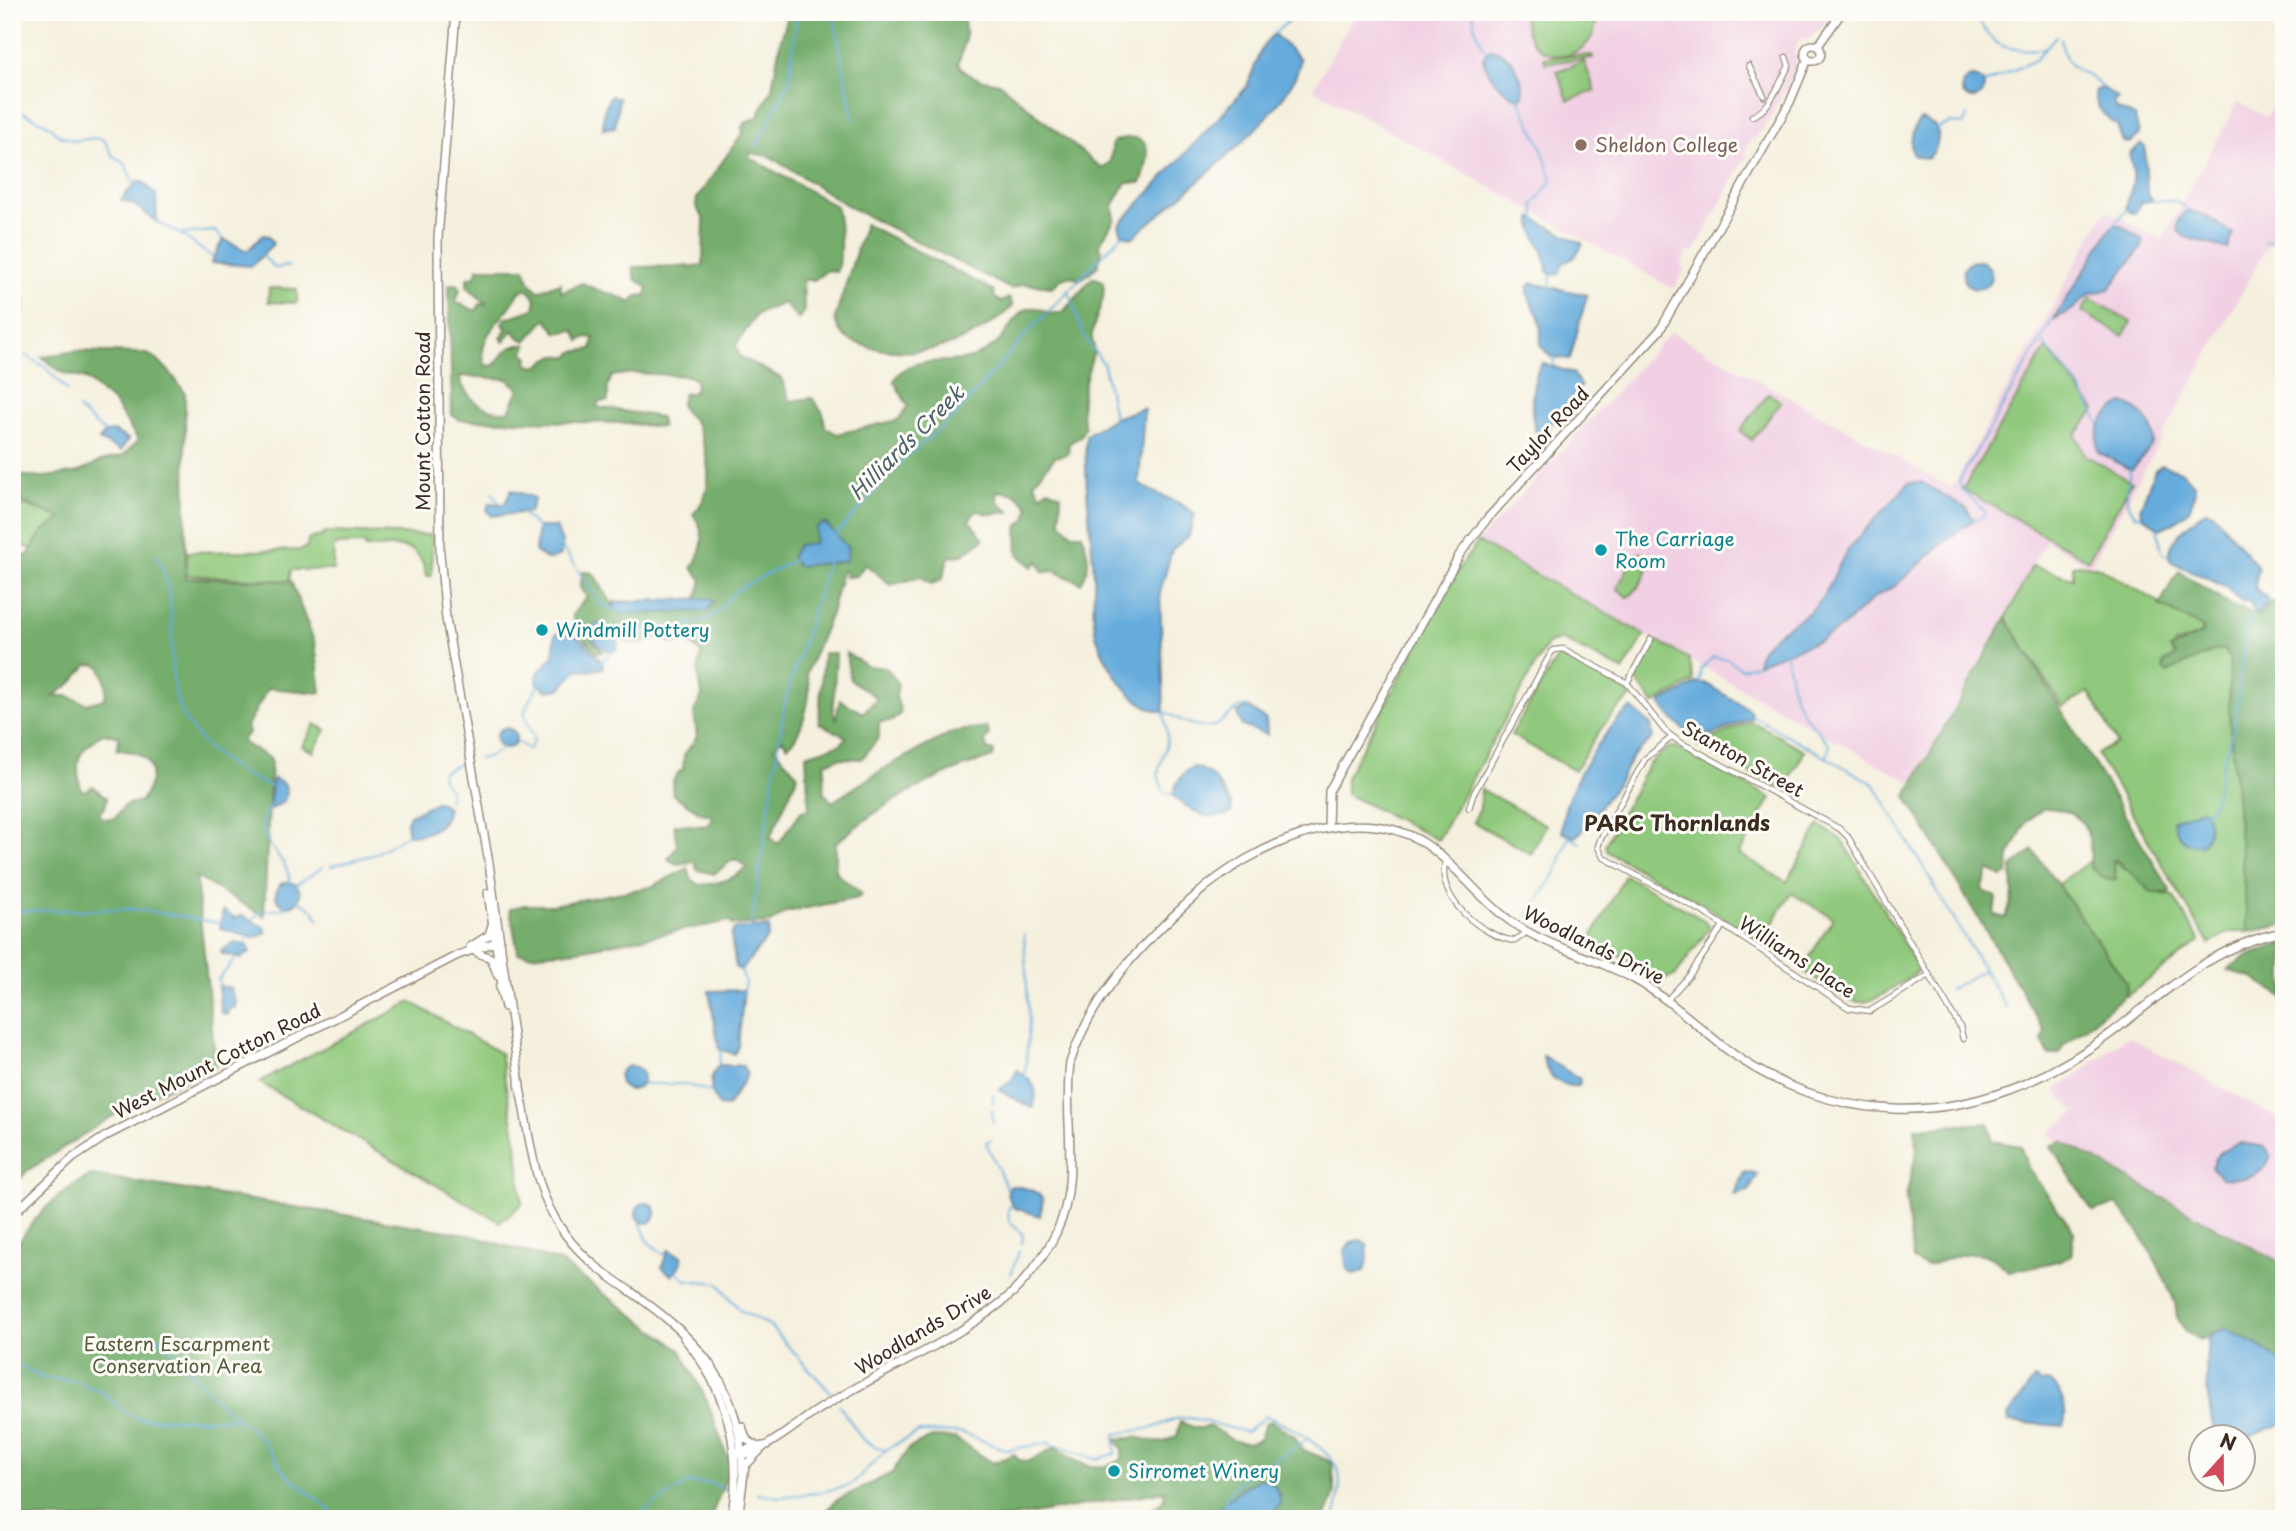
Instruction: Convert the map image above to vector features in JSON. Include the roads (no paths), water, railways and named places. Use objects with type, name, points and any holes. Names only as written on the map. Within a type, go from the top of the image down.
[{"type":"main road","name":"Mount Cotton Road","points":[[456,12],[438,238],[440,554],[446,619],[482,828],[520,1085]]},
{"type":"main road","points":[[1818,47],[1842,12]]},
{"type":"main road","points":[[1807,47],[1818,47],[1821,51],[1818,59],[1808,60],[1804,52],[1807,47]]},
{"type":"main road","name":"Taylor Road","points":[[1328,827],[1329,791],[1460,554],[1487,519],[1660,330],[1790,102],[1808,60]]},
{"type":"main road","name":"Woodlands Drive","points":[[765,1445],[836,1398],[976,1322],[1006,1300],[1046,1251],[1061,1223],[1067,1200],[1070,1063],[1075,1047],[1117,976],[1145,940],[1218,876],[1263,853],[1328,827],[1364,823],[1386,827],[1417,839],[1446,860],[1494,908],[1527,932],[1628,976],[1668,999],[1726,1049],[1790,1085],[1858,1105],[1933,1108],[2000,1094],[2040,1077],[2108,1036],[2192,969],[2242,944],[2284,932]]},
{"type":"main road","name":"Mount Cotton Road","points":[[482,828],[505,1007],[538,1181],[558,1224],[592,1264],[659,1312],[695,1343],[718,1376],[733,1413],[741,1454],[743,1476],[734,1519]]},
{"type":"main road","points":[[455,957],[489,935],[492,921]]},
{"type":"main road","points":[[455,957],[498,943]]},
{"type":"main road","points":[[455,957],[478,953],[498,943]]},
{"type":"main road","points":[[478,953],[486,954],[494,962],[505,1007]]},
{"type":"main road","name":"West Mount Cotton Road","points":[[12,1215],[73,1158],[106,1136],[455,957]]},
{"type":"main road","points":[[659,1312],[688,1342],[710,1375],[724,1407],[734,1446],[734,1519]]},
{"type":"main road","points":[[718,1376],[733,1399],[746,1439],[752,1446],[765,1445]]},
{"type":"main road","points":[[741,1454],[765,1445]]},
{"type":"main road","points":[[743,1476],[745,1466],[765,1445]]},
{"type":"main road","points":[[734,1446],[741,1454],[734,1519]]},
{"type":"street","points":[[1752,116],[1763,111],[1783,77],[1788,66],[1786,57]]},
{"type":"street","points":[[1749,66],[1764,96]]},
{"type":"street","points":[[1627,683],[1651,639]]},
{"type":"street","name":"Stanton Street","points":[[1469,808],[1473,795],[1554,650],[1563,649],[1627,683],[1672,737],[1840,829],[1848,837],[1960,1027],[1963,1039]]},
{"type":"street","name":"Williams Place","points":[[1672,737],[1645,759],[1598,847],[1603,857],[1723,926],[1840,1003],[1864,1012],[1929,975]]},
{"type":"street","points":[[1446,860],[1442,872],[1445,881],[1465,915],[1474,924],[1507,940],[1515,941],[1527,932]]},
{"type":"street","name":"Williams Place","points":[[1668,999],[1689,976],[1723,926]]},
{"type":"water","points":[[1274,34],[1300,59],[1294,79],[1279,103],[1230,153],[1132,238],[1122,234],[1119,225],[1245,89],[1263,46]]},
{"type":"water","points":[[1490,49],[1504,55],[1515,66],[1523,89],[1523,96],[1519,99],[1502,88],[1492,77],[1483,58]]},
{"type":"water","points":[[1969,77],[1977,77],[1984,84],[1984,92],[1977,99],[1969,99],[1962,92],[1962,84]]},
{"type":"water","points":[[2103,88],[2118,98],[2113,103],[2116,109],[2135,116],[2139,135],[2131,143],[2123,142],[2117,125],[2104,115],[2098,106],[2096,90]]},
{"type":"water","points":[[610,96],[619,98],[615,127],[603,129],[604,111]]},
{"type":"water","points":[[1921,119],[1935,125],[1938,134],[1935,148],[1927,159],[1913,155],[1912,151],[1913,131]]},
{"type":"water","points":[[2141,144],[2145,147],[2147,194],[2153,201],[2142,202],[2135,213],[2126,207],[2133,176],[2129,154]]},
{"type":"water","points":[[137,182],[143,182],[156,195],[157,222],[133,204],[121,200]]},
{"type":"water","points":[[2188,210],[2206,216],[2233,234],[2228,249],[2185,237],[2178,231],[2179,219]]},
{"type":"water","points":[[1532,218],[1583,244],[1574,258],[1563,263],[1559,274],[1551,275],[1547,271]]},
{"type":"water","points":[[2113,225],[2120,225],[2143,240],[2142,247],[2109,289],[2090,294],[2073,309],[2053,320]]},
{"type":"water","points":[[263,235],[269,236],[273,244],[252,266],[211,263],[223,239],[247,251]]},
{"type":"water","points":[[1977,261],[1987,265],[1991,275],[1987,285],[1977,289],[1967,285],[1963,275],[1967,265]]},
{"type":"water","points":[[1532,283],[1587,295],[1570,359],[1551,357],[1541,346],[1540,321],[1528,292]]},
{"type":"water","points":[[1542,363],[1573,373],[1581,386],[1543,435],[1537,434],[1532,407],[1535,378]]},
{"type":"water","points":[[2123,403],[2134,408],[2145,419],[2150,425],[2153,438],[2148,450],[2131,470],[2098,452],[2101,423]]},
{"type":"water","points":[[1144,408],[1139,484],[1195,514],[1189,536],[1172,550],[1160,593],[1164,712],[1141,702],[1121,682],[1105,658],[1094,620],[1086,435],[1114,418]]},
{"type":"water","points":[[113,431],[128,439],[121,451],[99,440],[105,433]]},
{"type":"water","points":[[2162,465],[2181,471],[2195,486],[2192,502],[2185,513],[2175,522],[2160,529],[2143,516],[2140,509],[2155,470]]},
{"type":"water","points":[[1921,482],[1966,508],[1974,520],[1951,536],[1895,586],[1876,596],[1841,628],[1820,640],[1757,664],[1763,647],[1770,640],[1816,606],[1846,553],[1861,535],[1908,483]]},
{"type":"water","points":[[511,490],[535,498],[529,512],[492,516],[487,511],[489,503],[505,504]]},
{"type":"water","points":[[2206,511],[2213,513],[2258,567],[2255,588],[2267,599],[2267,605],[2258,613],[2254,612],[2249,601],[2241,602],[2226,587],[2172,562],[2170,555],[2174,540]]},
{"type":"water","points":[[825,523],[848,548],[846,561],[797,566],[791,557],[798,545],[814,544],[816,527]]},
{"type":"water","points":[[538,527],[556,527],[562,543],[561,555],[547,559],[535,551]]},
{"type":"water","points":[[707,598],[714,602],[707,611],[622,614],[616,610],[614,602]]},
{"type":"water","points":[[599,623],[615,631],[619,638],[616,650],[612,652],[603,648],[592,637],[588,628]]},
{"type":"water","points":[[560,631],[573,634],[584,642],[603,663],[603,668],[588,671],[578,669],[560,689],[548,691],[537,683],[538,673],[553,657],[555,635]]},
{"type":"water","points":[[1697,683],[1705,683],[1750,710],[1751,718],[1710,735],[1692,735],[1673,720],[1661,705]]},
{"type":"water","points":[[1248,707],[1266,720],[1267,735],[1242,726],[1237,713]]},
{"type":"water","points":[[1631,708],[1651,725],[1653,738],[1633,756],[1618,783],[1582,831],[1575,837],[1562,832],[1568,800],[1585,764],[1608,731]]},
{"type":"water","points":[[502,728],[510,728],[516,738],[510,748],[502,748],[496,742],[496,734]]},
{"type":"water","points":[[1194,767],[1207,772],[1217,782],[1232,806],[1231,813],[1208,816],[1194,811],[1174,797],[1179,780]]},
{"type":"water","points":[[273,778],[285,785],[287,793],[284,801],[272,809],[269,807]]},
{"type":"water","points":[[438,801],[448,808],[439,826],[428,832],[408,835],[406,824],[410,815]]},
{"type":"water","points":[[2202,809],[2206,812],[2208,834],[2201,845],[2190,844],[2180,836],[2173,820]]},
{"type":"water","points":[[288,882],[297,885],[300,894],[297,903],[288,906],[279,903],[276,894],[279,885]]},
{"type":"water","points":[[223,910],[234,918],[242,915],[265,928],[266,933],[254,938],[220,928]]},
{"type":"water","points":[[769,927],[768,937],[741,970],[736,968],[731,936],[734,929]]},
{"type":"water","points":[[234,943],[247,944],[250,952],[241,958],[222,954],[221,951]]},
{"type":"water","points":[[218,986],[230,988],[236,1004],[234,1008],[229,1008],[227,1015],[221,1012]]},
{"type":"water","points":[[744,990],[738,1047],[734,1054],[719,1049],[709,991]]},
{"type":"water","points":[[1543,1056],[1580,1079],[1579,1086],[1565,1085],[1554,1078],[1546,1069]]},
{"type":"water","points":[[719,1065],[743,1066],[747,1075],[727,1107],[719,1106],[712,1090],[713,1074]]},
{"type":"water","points":[[631,1066],[640,1069],[643,1078],[640,1087],[631,1090],[622,1087],[619,1078],[622,1069]]},
{"type":"water","points":[[1017,1070],[1034,1086],[1036,1096],[1032,1108],[999,1090],[1012,1080]]},
{"type":"water","points":[[2240,1143],[2265,1147],[2271,1155],[2268,1163],[2252,1176],[2222,1178],[2212,1168],[2216,1158],[2226,1148]]},
{"type":"water","points":[[1744,1172],[1758,1174],[1749,1191],[1734,1195]]},
{"type":"water","points":[[1010,1186],[1029,1189],[1040,1196],[1043,1200],[1040,1216],[1014,1208],[1007,1194]]},
{"type":"water","points":[[646,1203],[653,1206],[656,1213],[653,1220],[646,1223],[639,1220],[636,1213],[639,1206]]},
{"type":"water","points":[[1361,1240],[1367,1244],[1368,1260],[1364,1271],[1353,1274],[1347,1269],[1344,1252],[1351,1242]]},
{"type":"water","points":[[668,1250],[681,1256],[682,1262],[672,1276],[662,1267]]},
{"type":"water","points":[[2226,1328],[2266,1350],[2284,1365],[2284,1423],[2258,1433],[2258,1422],[2212,1422],[2206,1376],[2208,1337]]},
{"type":"water","points":[[2034,1379],[2042,1383],[2050,1381],[2058,1390],[2065,1408],[2063,1426],[2009,1422],[2008,1416]]},
{"type":"water","points":[[1259,1479],[1272,1483],[1277,1489],[1280,1503],[1275,1510],[1251,1520],[1213,1519],[1214,1512],[1242,1488]]},
{"type":"waterway","points":[[782,12],[834,17],[853,12]]},
{"type":"waterway","name":"Hilliards Creek","points":[[1274,34],[1298,12]]},
{"type":"waterway","points":[[1473,12],[1474,25],[1486,53]]},
{"type":"waterway","points":[[2061,12],[2061,19]]},
{"type":"waterway","points":[[756,147],[789,82],[797,14]]},
{"type":"waterway","points":[[834,17],[853,119]]},
{"type":"waterway","points":[[1980,22],[1999,44],[2014,49],[2043,49]]},
{"type":"waterway","points":[[1984,84],[2035,60],[2056,36]]},
{"type":"waterway","points":[[2061,38],[2067,60],[2103,89]]},
{"type":"waterway","points":[[1518,97],[1541,146],[1552,180],[1534,204],[1536,222]]},
{"type":"waterway","points":[[24,113],[49,125],[58,135],[75,141],[95,138],[104,140],[113,156],[125,164],[134,184]]},
{"type":"waterway","points":[[1938,128],[1950,123],[1964,124],[1967,116]]},
{"type":"waterway","points":[[12,188],[15,205]]},
{"type":"waterway","points":[[2152,201],[2177,201],[2188,210]]},
{"type":"waterway","points":[[2113,225],[2128,209]]},
{"type":"waterway","points":[[157,222],[180,234],[215,231],[223,239]]},
{"type":"waterway","name":"Hilliards Creek","points":[[835,536],[904,459],[954,417],[1023,338],[1123,234]]},
{"type":"waterway","points":[[12,235],[12,245]]},
{"type":"waterway","points":[[182,235],[212,257]]},
{"type":"waterway","points":[[2264,241],[2277,241]]},
{"type":"waterway","points":[[261,254],[275,268],[289,266]]},
{"type":"waterway","points":[[12,260],[17,270],[12,279]]},
{"type":"waterway","points":[[1550,287],[1551,275]]},
{"type":"waterway","points":[[1068,290],[1083,334],[1104,365],[1114,418]]},
{"type":"waterway","points":[[12,293],[25,303],[22,314],[12,319]]},
{"type":"waterway","points":[[1972,520],[1982,517],[1985,511],[1963,491],[1959,481],[2053,319]]},
{"type":"waterway","points":[[2043,343],[2078,384],[2100,424]]},
{"type":"waterway","points":[[25,355],[45,367],[67,390]]},
{"type":"waterway","points":[[1553,355],[1554,365]]},
{"type":"waterway","points":[[78,409],[105,433]]},
{"type":"waterway","points":[[2130,469],[2128,503],[2135,515],[2145,516]]},
{"type":"waterway","points":[[492,492],[499,503]]},
{"type":"waterway","points":[[523,514],[539,529]]},
{"type":"waterway","points":[[2157,527],[2162,552],[2168,556]]},
{"type":"waterway","points":[[560,544],[601,604],[616,610]]},
{"type":"waterway","points":[[157,556],[167,584],[171,611],[172,663],[182,714],[198,738],[224,761],[271,786]]},
{"type":"waterway","name":"Hilliards Creek","points":[[619,638],[681,627],[712,617],[737,590],[794,560]]},
{"type":"waterway","points":[[751,927],[785,702],[828,561]]},
{"type":"waterway","points":[[2206,812],[2213,804],[2235,719],[2246,628],[2254,611]]},
{"type":"waterway","points":[[1785,651],[1794,695],[1803,713],[1830,745],[1827,757]]},
{"type":"waterway","name":"Hilliards Creek","points":[[601,663],[611,652]]},
{"type":"waterway","points":[[1700,682],[1701,669],[1713,657],[1727,659],[1742,669],[1757,664]]},
{"type":"waterway","name":"Hilliards Creek","points":[[517,742],[529,749],[534,739],[525,712],[539,685]]},
{"type":"waterway","points":[[1165,712],[1192,724],[1209,727],[1220,723],[1237,709],[1248,707]]},
{"type":"waterway","points":[[1164,712],[1167,741],[1158,772],[1166,794],[1172,794]]},
{"type":"waterway","points":[[1749,714],[1874,784],[2007,1009]]},
{"type":"waterway","name":"Hilliards Creek","points":[[479,759],[502,748]]},
{"type":"waterway","points":[[448,800],[451,792],[441,777],[442,772],[466,761]]},
{"type":"waterway","points":[[269,807],[263,818],[262,828],[288,871],[290,882]]},
{"type":"waterway","points":[[331,866],[375,854],[410,833]]},
{"type":"waterway","points":[[1528,916],[1555,874],[1569,836]]},
{"type":"waterway","points":[[1569,837],[1580,843]]},
{"type":"waterway","points":[[296,885],[323,867]]},
{"type":"waterway","points":[[298,900],[313,910],[319,920]]},
{"type":"waterway","points":[[253,920],[260,913],[287,906]]},
{"type":"waterway","points":[[12,911],[134,909],[220,923]]},
{"type":"waterway","points":[[1024,934],[1029,1022],[1025,1076]]},
{"type":"waterway","points":[[245,943],[249,937]]},
{"type":"waterway","points":[[220,985],[218,980],[236,958]]},
{"type":"waterway","points":[[741,970],[745,983],[743,992]]},
{"type":"waterway","points":[[1948,990],[1984,970]]},
{"type":"waterway","points":[[719,1064],[722,1049]]},
{"type":"waterway","points":[[644,1084],[684,1084],[712,1092]]},
{"type":"waterway","points":[[993,1095],[993,1103]]},
{"type":"waterway","points":[[992,1109],[993,1122]]},
{"type":"waterway","points":[[991,1140],[986,1142],[1007,1189]]},
{"type":"waterway","points":[[1011,1205],[1008,1210],[1009,1221],[1023,1235],[1022,1243]]},
{"type":"waterway","points":[[641,1224],[648,1242],[665,1255]]},
{"type":"waterway","points":[[1011,1274],[1019,1251]]},
{"type":"waterway","points":[[674,1269],[686,1280],[718,1283],[740,1310],[769,1325],[831,1393]]},
{"type":"waterway","points":[[159,1337],[222,1406],[261,1438],[285,1473],[331,1511],[336,1519]]},
{"type":"waterway","points":[[14,1362],[43,1378],[76,1381],[105,1394],[123,1411],[140,1419],[235,1419]]},
{"type":"waterway","points":[[839,1405],[863,1440],[883,1450]]},
{"type":"waterway","points":[[757,1494],[779,1497],[817,1493],[851,1485],[887,1449],[919,1432],[963,1433],[1006,1450],[1048,1443],[1096,1459],[1115,1454],[1115,1434],[1153,1428],[1175,1419],[1191,1418],[1246,1432],[1266,1416],[1309,1439],[1336,1465],[1340,1485],[1334,1519]]},
{"type":"waterway","points":[[1225,1503],[1231,1491],[1250,1473],[1306,1440]]},
{"type":"waterway","points":[[630,1519],[689,1483],[711,1484],[732,1491]]},
{"type":"waterway","points":[[1204,1519],[1213,1517]]},
{"type":"place","name":"Sheldon College","points":[[1581,145]]},
{"type":"place","name":"The Carriage Room","points":[[1601,550]]},
{"type":"place","name":"Windmill Pottery","points":[[542,630]]},
{"type":"place","name":"Sirromet Winery","points":[[1114,1471]]},
{"type":"district","name":"PARC Thornlands","points":[[1677,824]]},
{"type":"park label","name":"Eastern Escarpment Conservation Area","points":[[177,1355]]}]
